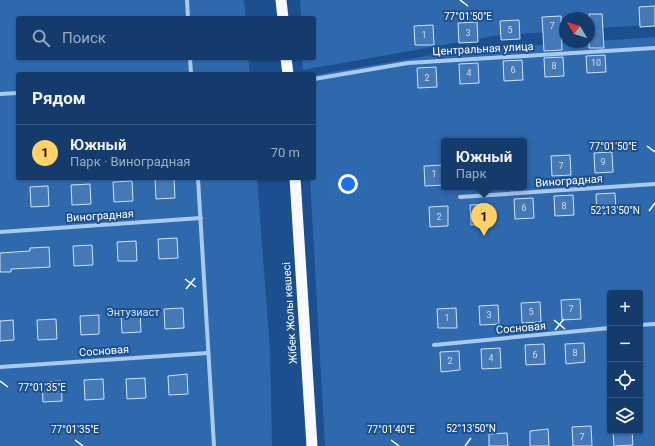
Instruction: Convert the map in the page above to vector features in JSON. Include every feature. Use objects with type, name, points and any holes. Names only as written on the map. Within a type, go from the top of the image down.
[{"type":"highway","points":[[281,0],[283,16]]},
{"type":"highway","points":[[286,60],[288,72]]},
{"type":"highway","name":"Жібек Жолы көшесі","points":[[295,180],[312,446]]},
{"type":"street","points":[[187,0],[188,16]]},
{"type":"street","name":"Центральная улица","points":[[316,79],[408,63],[655,48]]},
{"type":"street","points":[[190,60],[191,72]]},
{"type":"street","points":[[0,94],[16,93]]},
{"type":"street","points":[[198,180],[214,446]]},
{"type":"street","name":"Виноградная","points":[[460,197],[655,184]]},
{"type":"street","name":"Виноградная","points":[[0,232],[201,218]]},
{"type":"street","points":[[643,325],[655,324]]},
{"type":"street","name":"Сосновая","points":[[434,345],[607,328]]},
{"type":"street","name":"Сосновая","points":[[0,367],[208,353]]},
{"type":"green space","name":"Энтузиаст","points":[[0,0],[244,0],[246,16],[16,16],[16,60],[248,60],[250,72],[16,72],[16,180],[257,180],[270,351],[272,446],[0,446]]},
{"type":"green space","points":[[300,0],[655,0],[655,24],[595,29],[595,12],[559,12],[559,31],[499,35],[303,70],[302,60],[316,60],[316,16],[301,16]]},
{"type":"green space","points":[[655,37],[655,446],[325,446],[310,180],[316,180],[316,75],[456,51],[559,44],[559,48],[595,48],[595,41]]},
{"type":"building","points":[[655,6],[655,26],[640,27],[639,7]]},
{"type":"building","points":[[595,14],[602,14],[604,48],[595,48]]},
{"type":"building","points":[[559,16],[559,48],[562,48],[562,50],[544,51],[542,17]]},
{"type":"building","points":[[519,20],[520,39],[501,40],[500,21]]},
{"type":"building","points":[[477,22],[478,42],[459,43],[458,23]]},
{"type":"building","points":[[433,25],[434,45],[415,45],[414,26]]},
{"type":"building","points":[[605,55],[606,72],[587,73],[586,56]]},
{"type":"building","points":[[563,57],[564,76],[545,77],[544,58]]},
{"type":"building","points":[[522,60],[523,80],[504,81],[503,61]]},
{"type":"building","points":[[478,63],[479,83],[460,84],[459,64]]},
{"type":"building","points":[[436,67],[437,87],[418,88],[417,68]]},
{"type":"building","points":[[612,152],[613,172],[595,173],[594,153]]},
{"type":"building","points":[[570,155],[571,175],[552,176],[551,156]]},
{"type":"building","points":[[441,165],[441,185],[425,186],[424,166]]},
{"type":"building","points":[[155,180],[174,180],[175,198],[156,199]]},
{"type":"building","points":[[132,181],[133,201],[114,202],[113,182]]},
{"type":"building","points":[[90,184],[91,204],[72,205],[71,185]]},
{"type":"building","points":[[48,186],[49,206],[31,207],[30,187]]},
{"type":"building","points":[[615,193],[616,213],[597,214],[596,194]]},
{"type":"building","points":[[573,195],[574,215],[555,216],[554,196]]},
{"type":"building","points":[[533,198],[534,218],[515,219],[514,199]]},
{"type":"building","points":[[488,204],[489,224],[471,225],[470,205]]},
{"type":"building","points":[[448,206],[448,226],[430,227],[429,207]]},
{"type":"building","points":[[177,238],[178,258],[159,259],[158,239]]},
{"type":"building","points":[[136,241],[137,261],[118,261],[117,242]]},
{"type":"building","points":[[92,245],[93,265],[74,266],[73,246]]},
{"type":"building","points":[[49,247],[50,267],[11,269],[11,272],[0,272],[0,253],[30,251],[30,248]]},
{"type":"building","points":[[580,299],[581,319],[562,320],[561,300]]},
{"type":"building","points":[[540,302],[541,322],[522,323],[521,303]]},
{"type":"building","points":[[498,305],[499,324],[480,325],[479,306]]},
{"type":"building","points":[[183,308],[184,328],[165,329],[164,309]]},
{"type":"building","points":[[456,308],[457,328],[438,328],[437,309]]},
{"type":"building","points":[[140,312],[141,332],[122,333],[121,313]]},
{"type":"building","points":[[99,315],[99,334],[81,335],[80,316]]},
{"type":"building","points":[[56,319],[57,339],[38,340],[37,320]]},
{"type":"building","points":[[13,320],[14,340],[0,341],[0,321]]},
{"type":"building","points":[[584,343],[585,362],[566,364],[565,344]]},
{"type":"building","points":[[544,344],[545,364],[526,365],[525,345]]},
{"type":"building","points":[[500,348],[501,368],[482,369],[481,349]]},
{"type":"building","points":[[459,351],[460,370],[441,372],[440,352]]},
{"type":"building","points":[[187,374],[188,394],[169,395],[168,376]]},
{"type":"building","points":[[145,378],[146,398],[127,399],[126,379]]},
{"type":"building","points":[[103,379],[104,399],[85,400],[84,380]]},
{"type":"building","points":[[61,381],[62,401],[43,402],[42,382]]},
{"type":"building","points":[[591,426],[592,446],[573,446],[572,427]]},
{"type":"building","points":[[548,429],[549,446],[530,446],[530,431]]},
{"type":"building","points":[[507,433],[508,446],[489,446],[489,434]]},
{"type":"building","points":[[613,434],[632,434],[633,445],[614,446]]},
{"type":"place","name":"Южный","points":[[484,236]]}]
